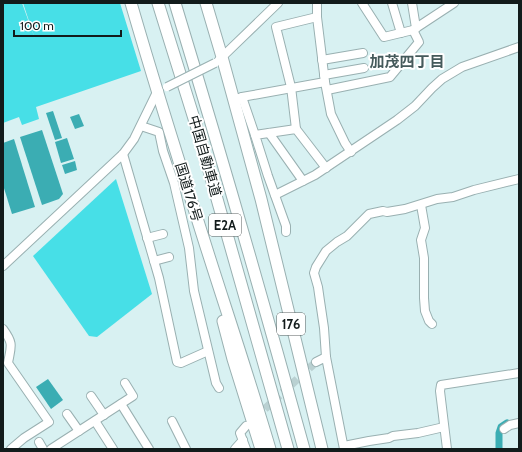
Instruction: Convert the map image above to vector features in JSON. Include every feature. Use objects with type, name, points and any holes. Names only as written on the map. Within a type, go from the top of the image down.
[{"type":"highway","name":"国道176号","points":[[131,3],[162,90],[197,218],[270,449]]},
{"type":"highway","name":"中国自動車道","points":[[158,3],[198,133],[288,449]]},
{"type":"highway","name":"中国自動車道","points":[[175,3],[276,346],[304,449]]},
{"type":"highway","name":"176","points":[[206,3],[219,60],[238,98],[322,449]]},
{"type":"highway","points":[[261,199],[302,336],[330,449]]},
{"type":"highway","points":[[197,218],[233,359],[261,449]]},
{"type":"street","points":[[3,266],[123,154],[134,139],[140,126],[162,90],[219,60],[278,3]]},
{"type":"street","points":[[317,3],[317,17],[322,60],[331,114],[351,152]]},
{"type":"street","points":[[362,3],[384,37],[415,29],[454,3]]},
{"type":"street","points":[[392,3],[401,33]]},
{"type":"street","points":[[286,232],[286,226],[255,134],[238,98],[291,87],[325,82],[390,76],[419,42],[415,29],[412,3]]},
{"type":"street","points":[[317,17],[276,27],[291,87],[296,129],[326,168]]},
{"type":"street","points":[[275,195],[326,168],[351,152],[415,106],[442,79],[462,67],[519,47]]},
{"type":"street","points":[[322,60],[363,53]]},
{"type":"street","points":[[325,82],[364,68]]},
{"type":"street","points":[[140,126],[159,132],[163,151],[174,183],[189,248],[194,291],[216,383],[219,388]]},
{"type":"street","points":[[255,134],[296,129]]},
{"type":"street","points":[[269,133],[302,181]]},
{"type":"street","points":[[123,154],[159,278],[178,362],[181,363],[208,351]]},
{"type":"street","points":[[444,427],[418,433],[369,440],[344,447],[326,357],[324,328],[317,282],[314,274],[316,267],[326,251],[347,236],[368,214],[405,209],[437,199],[453,197],[474,190],[519,180]]},
{"type":"street","points":[[421,205],[425,228],[421,240],[424,258],[425,311],[432,324]]},
{"type":"street","points":[[147,238],[163,234]]},
{"type":"street","points":[[154,261],[168,257]]},
{"type":"street","points":[[309,274],[317,282]]},
{"type":"street","points":[[3,329],[10,338],[11,346],[8,363],[49,422],[24,438],[11,449]]},
{"type":"street","points":[[316,362],[326,357]]},
{"type":"street","points":[[447,449],[440,391],[441,384],[519,373]]},
{"type":"street","points":[[54,448],[135,394],[125,383]]},
{"type":"street","points":[[91,396],[104,415]]},
{"type":"street","points":[[121,404],[145,445]]},
{"type":"street","points":[[67,414],[79,431]]},
{"type":"street","points":[[95,421],[112,449]]},
{"type":"street","points":[[172,421],[186,449]]},
{"type":"street","points":[[504,429],[510,425],[519,423]]},
{"type":"street","points":[[246,426],[240,433],[246,449]]},
{"type":"street","points":[[235,449],[243,440]]},
{"type":"shaded area","points":[[3,3],[22,3],[35,39],[23,3],[120,3],[141,71],[36,107],[39,119],[22,125],[19,117],[3,123]]},
{"type":"shaded area","points":[[53,111],[62,138],[55,140],[46,113]]},
{"type":"shaded area","points":[[79,114],[84,126],[75,129],[70,117]]},
{"type":"shaded area","points":[[42,130],[63,194],[59,199],[42,205],[20,137]]},
{"type":"shaded area","points":[[67,138],[74,159],[61,163],[55,142]]},
{"type":"shaded area","points":[[14,139],[35,207],[12,214],[3,185],[3,143]]},
{"type":"shaded area","points":[[75,161],[77,170],[65,174],[62,165]]},
{"type":"shaded area","points":[[116,179],[152,294],[97,337],[89,336],[33,256]]},
{"type":"shaded area","points":[[48,379],[63,400],[51,409],[36,387]]},
{"type":"waterway","points":[[499,449],[499,433],[501,427],[507,423]]},
{"type":"tunnel","points":[[256,417],[316,362]]},
{"type":"district","name":"加茂四丁目","points":[[407,62]]}]
